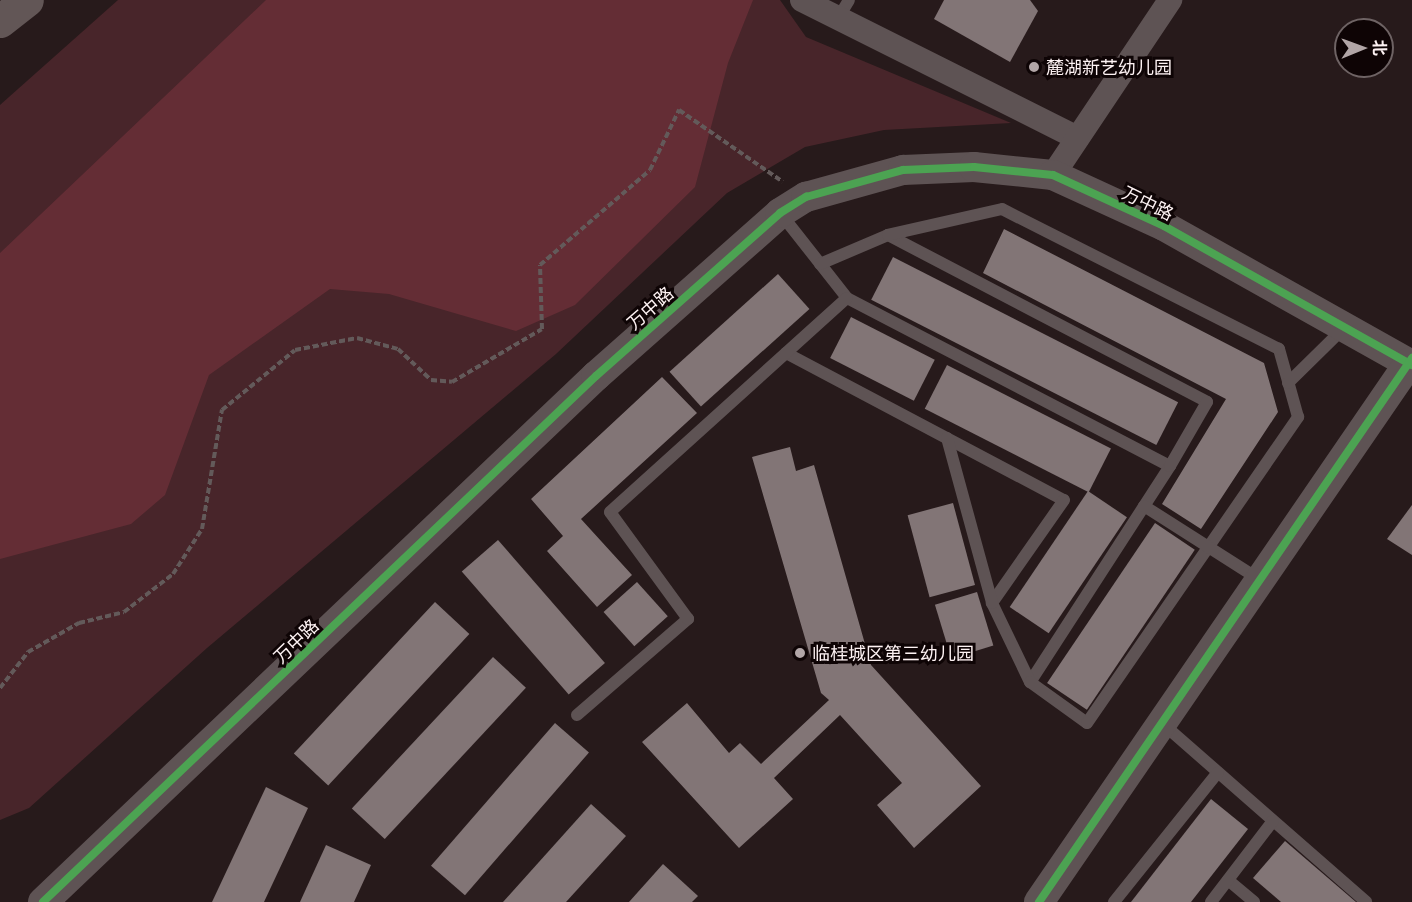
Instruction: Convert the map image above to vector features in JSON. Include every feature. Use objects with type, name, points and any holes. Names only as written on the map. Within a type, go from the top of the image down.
[{"type":"main road","points":[[0,21],[27,0]]},
{"type":"street","points":[[1053,175],[1170,0]]},
{"type":"street","points":[[804,2],[843,10],[1077,138]]},
{"type":"street","name":"万中路","points":[[43,902],[596,376],[780,213],[806,197],[903,170],[974,167],[1053,175],[1164,226],[1411,362]]},
{"type":"street","points":[[1039,902],[1411,362]]},
{"type":"lane","points":[[820,264],[888,235],[1002,209],[1279,349],[1298,417],[1087,723],[1030,682],[992,603],[947,438]]},
{"type":"lane","points":[[780,213],[847,298],[1170,466]]},
{"type":"lane","points":[[888,235],[1207,402],[1170,466],[1030,682]]},
{"type":"lane","points":[[577,715],[688,619],[610,513],[847,298]]},
{"type":"lane","points":[[1288,383],[1345,327]]},
{"type":"lane","points":[[786,353],[1064,500],[992,603]]},
{"type":"lane","points":[[1144,506],[1261,580]]},
{"type":"lane","points":[[1163,724],[1366,902]]},
{"type":"lane","points":[[1114,902],[1218,772]]},
{"type":"lane","points":[[1211,902],[1274,821]]},
{"type":"lane","points":[[1228,880],[1254,902]]},
{"type":"path","points":[[0,688],[28,651],[79,623],[124,612],[173,574],[202,529],[222,410],[296,350],[357,338],[398,349],[431,380],[452,382],[542,329],[540,265],[650,170],[680,110],[806,197]]},
{"type":"shaded area","points":[[118,0],[780,0],[806,37],[1011,123],[884,130],[805,147],[727,193],[556,354],[207,648],[29,808],[0,820],[0,105]]},
{"type":"shaded area","points":[[266,0],[753,0],[728,63],[695,187],[575,305],[516,331],[389,294],[330,289],[209,375],[165,495],[131,524],[0,559],[0,253]]},
{"type":"building","points":[[944,0],[1030,0],[1038,11],[1010,62],[934,19]]},
{"type":"building","points":[[1004,229],[1264,363],[1278,412],[1201,529],[1162,504],[1226,399],[983,273]]},
{"type":"building","points":[[893,257],[1178,402],[1156,445],[871,300]]},
{"type":"building","points":[[778,274],[809,309],[701,407],[670,372]]},
{"type":"building","points":[[851,317],[935,360],[914,401],[830,358]]},
{"type":"building","points":[[947,365],[1111,449],[1089,492],[925,409]]},
{"type":"building","points":[[662,377],[697,413],[581,519],[632,575],[597,607],[547,551],[563,536],[531,499]]},
{"type":"building","points":[[790,447],[796,471],[814,465],[871,665],[981,786],[914,848],[877,805],[902,783],[840,715],[774,778],[793,799],[739,848],[642,742],[687,703],[729,753],[740,743],[761,764],[829,700],[821,693],[752,457]]},
{"type":"building","points":[[1088,491],[1127,517],[1049,633],[1010,607]]},
{"type":"building","points":[[953,503],[975,585],[930,597],[908,515]]},
{"type":"building","points":[[1412,505],[1412,555],[1387,539]]},
{"type":"building","points":[[1155,523],[1195,550],[1087,710],[1047,683]]},
{"type":"building","points":[[498,540],[605,663],[569,695],[462,571]]},
{"type":"building","points":[[637,582],[668,616],[634,646],[604,612]]},
{"type":"building","points":[[977,592],[993,646],[951,658],[935,605]]},
{"type":"building","points":[[435,602],[469,634],[328,785],[294,753]]},
{"type":"building","points":[[493,657],[526,688],[385,839],[352,808]]},
{"type":"building","points":[[555,723],[589,753],[465,895],[431,866]]},
{"type":"building","points":[[266,787],[308,808],[264,902],[212,902]]},
{"type":"building","points":[[1211,799],[1248,829],[1191,902],[1131,902]]},
{"type":"building","points":[[591,804],[626,836],[566,902],[503,902]]},
{"type":"building","points":[[1285,841],[1356,902],[1281,902],[1253,878]]},
{"type":"building","points":[[326,845],[371,865],[354,902],[300,902]]},
{"type":"building","points":[[663,864],[698,896],[692,902],[629,902]]},
{"type":"cycle path","points":[[43,902],[596,376],[780,213],[806,197],[903,170],[974,167],[1053,175],[1164,226],[1412,365]]},
{"type":"cycle path","points":[[1039,902],[1412,358]]},
{"type":"place","name":"麓湖新艺幼儿园","points":[[1034,67]]},
{"type":"place","name":"临桂城区第三幼儿园","points":[[800,653]]}]
